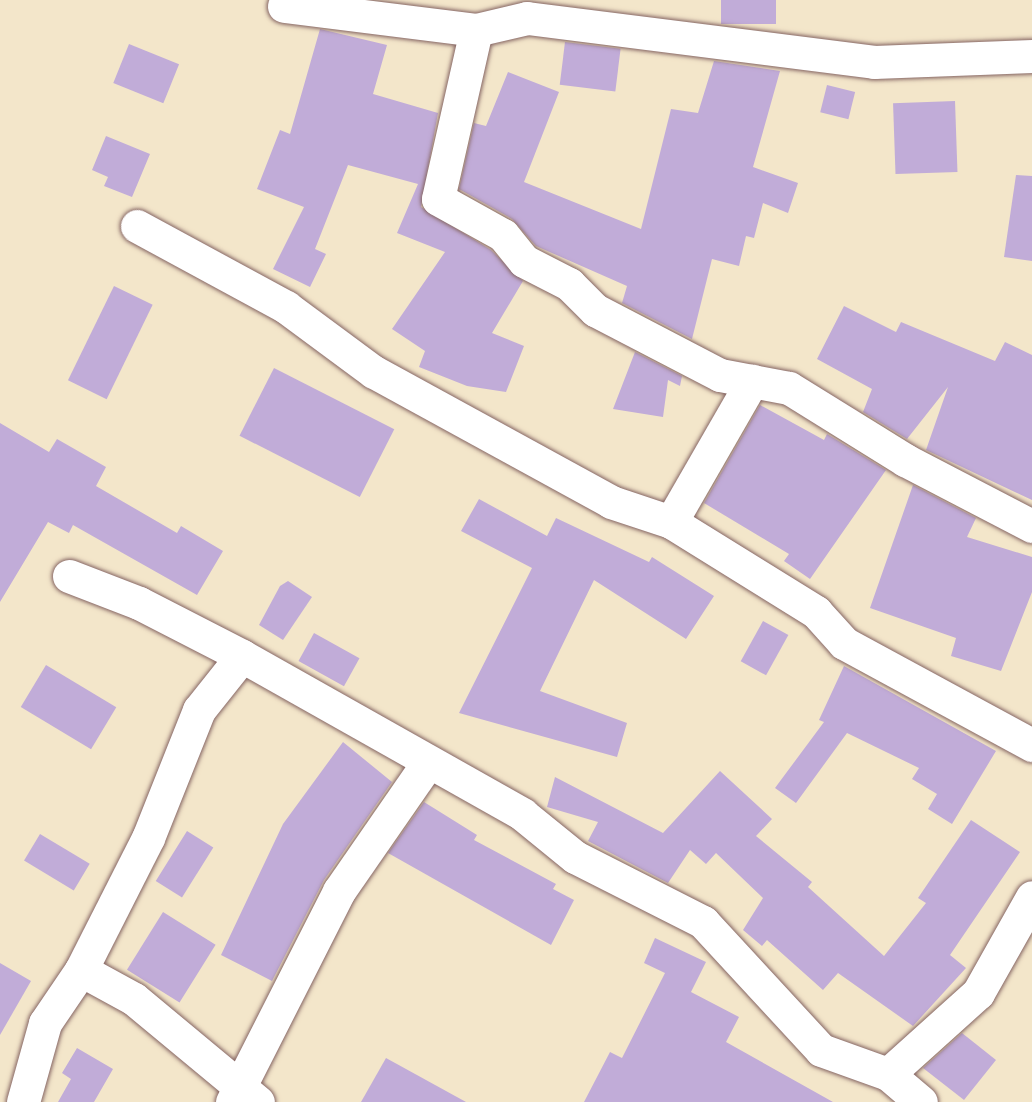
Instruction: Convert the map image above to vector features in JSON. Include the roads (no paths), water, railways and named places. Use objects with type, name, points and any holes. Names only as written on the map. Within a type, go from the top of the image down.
[{"type":"street","points":[[284,6],[476,30],[527,18],[543,10],[874,62],[1032,56]]},
{"type":"street","points":[[476,30],[438,199],[502,235],[524,261],[569,284],[595,310],[720,375],[789,388],[905,460],[1032,526]]},
{"type":"street","points":[[137,226],[286,307],[374,372],[611,502],[671,522],[816,612],[844,643],[1032,745]]},
{"type":"street","points":[[671,522],[752,381]]},
{"type":"street","points":[[69,576],[139,603],[242,656],[427,764],[522,814],[575,857],[703,922],[821,1050],[888,1074],[921,1102]]},
{"type":"street","points":[[22,1102],[45,1023],[81,970],[148,838],[199,710],[242,656]]},
{"type":"street","points":[[81,970],[134,999],[242,1098],[339,891],[427,764]]},
{"type":"street","points":[[888,1074],[978,993],[1032,897]]}]
